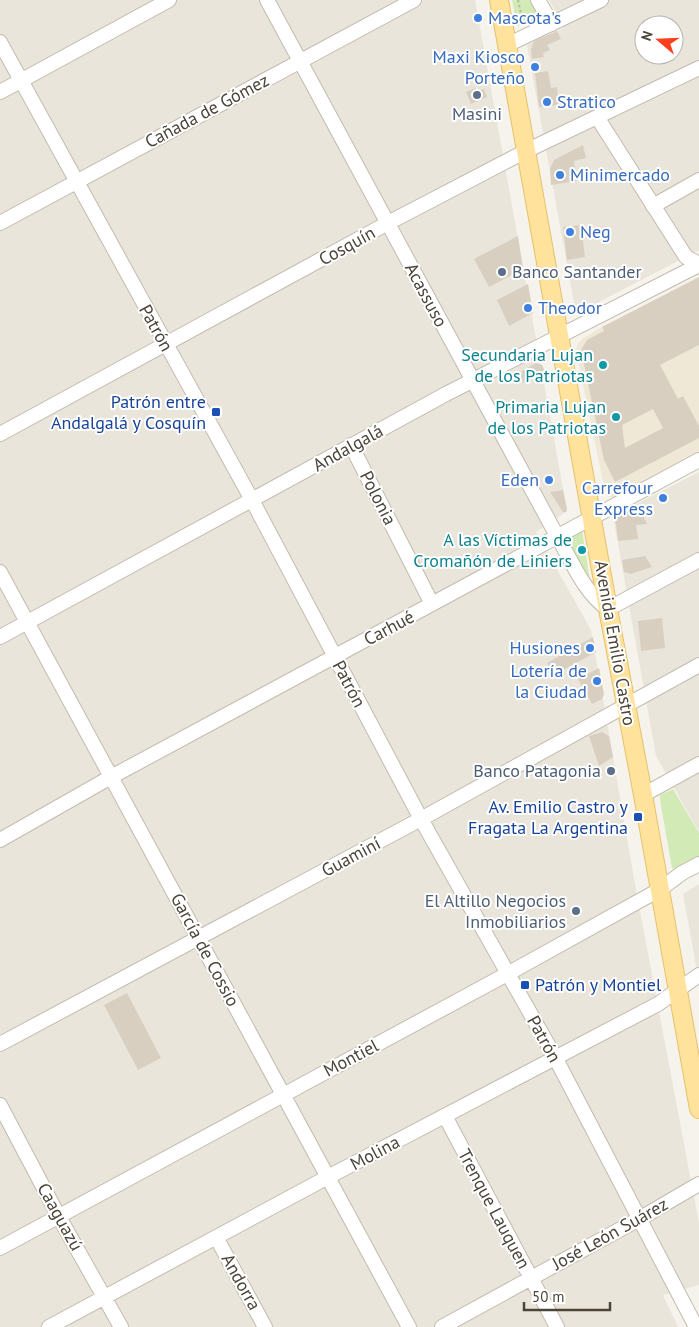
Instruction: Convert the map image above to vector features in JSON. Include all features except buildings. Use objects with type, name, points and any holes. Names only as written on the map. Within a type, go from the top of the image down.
[{"type":"main road","name":"Avenida Emilio Castro","points":[[499,0],[677,992],[697,1080],[699,1109]]},
{"type":"street","points":[[0,92],[169,0]]},
{"type":"street","name":"Acassuso","points":[[267,0],[557,536],[587,589],[597,602],[608,610]]},
{"type":"street","name":"Cañada de Gómez","points":[[0,223],[414,0]]},
{"type":"street","points":[[538,0],[552,24]]},
{"type":"street","points":[[507,45],[601,0]]},
{"type":"street","name":"Patrón","points":[[0,42],[252,500],[421,820],[556,1059],[696,1327]]},
{"type":"street","name":"Cosquín","points":[[0,434],[388,223],[526,151],[699,68]]},
{"type":"street","points":[[597,117],[686,256],[699,265]]},
{"type":"street","points":[[653,206],[699,180]]},
{"type":"street","name":"Andalgalá","points":[[0,637],[472,381],[699,265]]},
{"type":"street","name":"Polonia","points":[[351,446],[432,604]]},
{"type":"street","name":"Carhué","points":[[0,840],[111,777],[699,460]]},
{"type":"street","points":[[608,610],[699,560]]},
{"type":"street","name":"García de Cossio","points":[[0,572],[409,1327]]},
{"type":"street","name":"Guaminí","points":[[0,1044],[421,820],[699,666]]},
{"type":"street","points":[[643,795],[699,764]]},
{"type":"street","name":"Montiel","points":[[0,1248],[509,973],[659,890],[682,873],[699,864]]},
{"type":"street","name":"Molina","points":[[50,1327],[216,1237],[658,1004],[699,975]]},
{"type":"street","name":"Caaguazú","points":[[0,1105],[59,1217],[121,1327]]},
{"type":"street","name":"Trenque Lauquen","points":[[445,1116],[557,1327]]},
{"type":"street","name":"José León Suárez","points":[[442,1327],[699,1184]]},
{"type":"street","name":"Andorra","points":[[216,1237],[266,1327]]},
{"type":"path","points":[[518,0],[522,18]]},
{"type":"shaded area","points":[[0,0],[475,0],[567,511],[536,532],[591,630],[636,890],[699,1223],[699,1285],[663,1295],[678,1327],[0,1327]]},
{"type":"shaded area","points":[[549,0],[699,0],[699,250],[576,314],[527,45],[564,28]]},
{"type":"shaded area","points":[[602,327],[630,380],[699,345],[699,454],[616,498],[607,496],[605,492],[576,350],[577,345],[582,339]]},
{"type":"shaded area","points":[[699,472],[699,832],[656,756],[613,516]]},
{"type":"shaded area","points":[[699,884],[699,982],[683,894]]},
{"type":"green space","points":[[512,0],[536,0],[537,11],[534,18],[526,23],[516,20]]},
{"type":"green space","points":[[582,530],[590,581],[565,539]]},
{"type":"green space","points":[[673,789],[699,833],[699,860],[677,871],[672,868],[660,800],[660,795]]},
{"type":"place","name":"Mascota's","points":[[478,18]]},
{"type":"place","name":"Maxi Kiosco Porteño","points":[[535,67]]},
{"type":"place","name":"Masini","points":[[477,95]]},
{"type":"place","name":"Stratico","points":[[547,102]]},
{"type":"place","name":"Minimercado","points":[[560,175]]},
{"type":"place","name":"Neg","points":[[570,232]]},
{"type":"place","name":"Banco Santander","points":[[502,272]]},
{"type":"place","name":"Theodor","points":[[528,308]]},
{"type":"place","name":"Secundaria Lujan de los Patriotas","points":[[603,365]]},
{"type":"place","name":"Patrón entre Andalgalá y Cosquín","points":[[216,412]]},
{"type":"place","name":"Primaria Lujan de los Patriotas","points":[[616,417]]},
{"type":"place","name":"Eden","points":[[549,480]]},
{"type":"place","name":"Carrefour Express","points":[[663,498]]},
{"type":"place","name":"A las Víctimas de Cromañón de Liniers","points":[[582,550]]},
{"type":"place","name":"Husiones","points":[[590,648]]},
{"type":"place","name":"Lotería de la Ciudad","points":[[597,681]]},
{"type":"place","name":"Banco Patagonia","points":[[611,771]]},
{"type":"place","name":"Av. Emilio Castro y Fragata La Argentina","points":[[638,817]]},
{"type":"place","name":"El Altillo Negocios Inmobiliarios","points":[[576,911]]},
{"type":"place","name":"Patrón y Montiel","points":[[525,985]]}]
